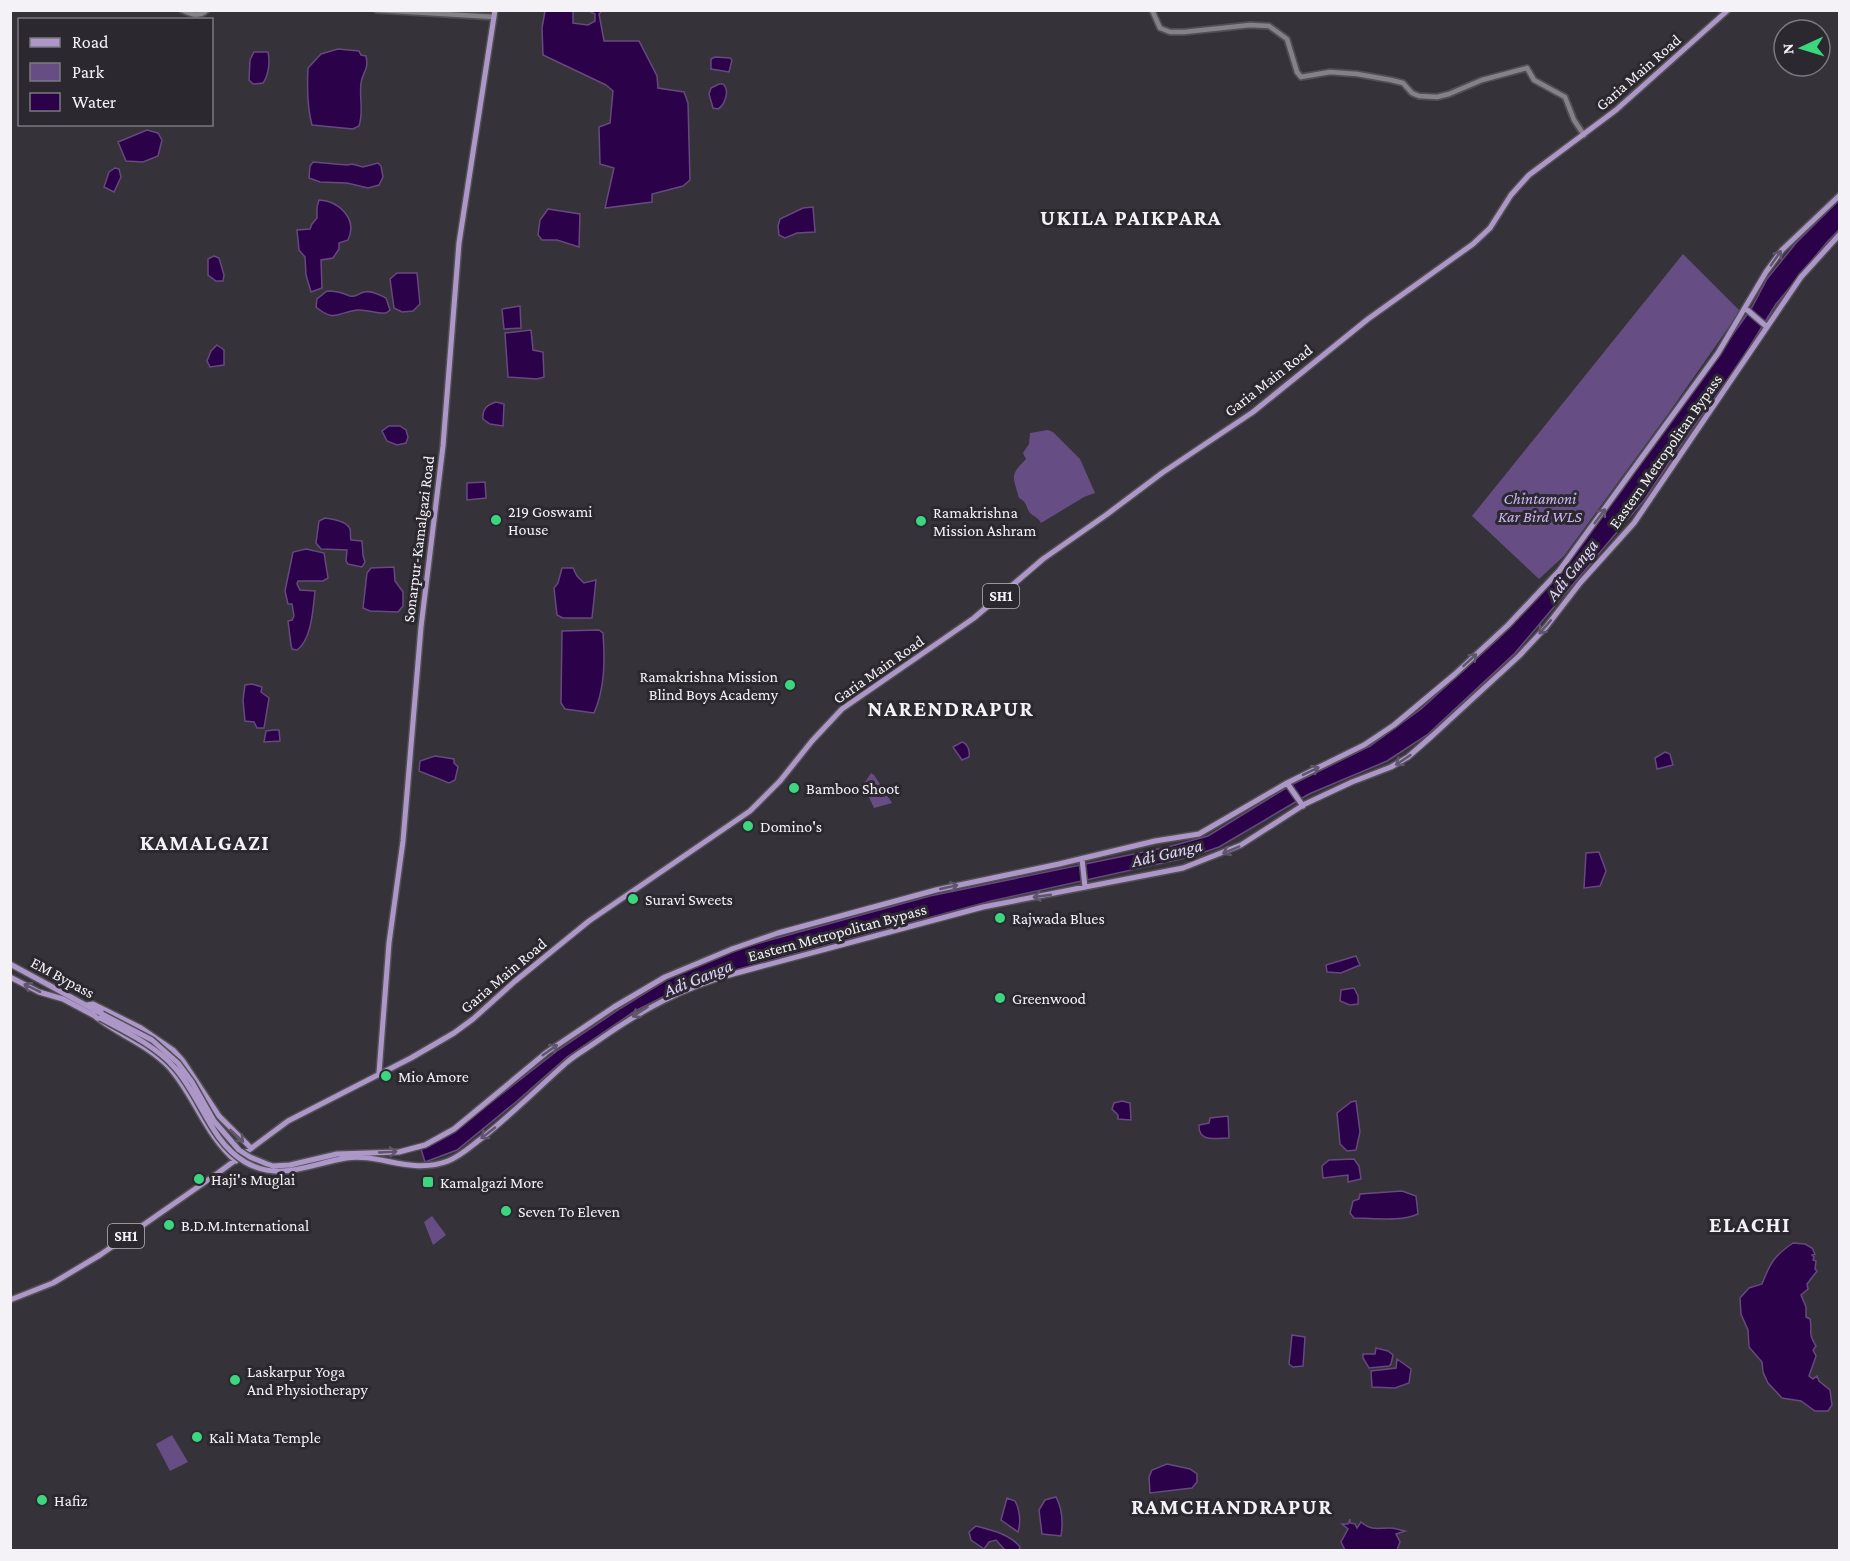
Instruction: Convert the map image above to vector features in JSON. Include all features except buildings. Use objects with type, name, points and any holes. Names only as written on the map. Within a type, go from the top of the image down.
[{"type":"main road","name":"Garia Main Road","points":[[10,1300],[53,1283],[100,1255],[236,1161],[288,1121],[411,1058],[473,1019],[514,982],[589,921],[750,811],[780,781],[812,741],[842,709],[974,618],[1043,559],[1162,472],[1253,412],[1368,319],[1473,244],[1490,228],[1511,195],[1529,175],[1653,80],[1728,10]]},
{"type":"main road","name":"Sonarpur-Kamalgazi Road","points":[[379,1073],[389,943],[402,850],[421,627],[443,446],[459,243],[494,14]]},
{"type":"main road","name":"Eastern Metropolitan Bypass","points":[[10,977],[39,992],[64,996],[92,1014],[152,1040],[178,1063],[192,1082],[214,1121],[239,1150],[267,1164],[290,1165],[337,1154],[399,1152],[433,1141],[454,1129],[547,1052],[614,1007],[665,977],[732,949],[778,933],[936,890],[1155,841],[1199,834],[1364,745],[1394,725],[1455,674],[1521,611],[1558,571],[1642,460],[1718,353],[1782,250],[1839,195]]},
{"type":"main road","name":"Eastern Metropolitan Bypass","points":[[101,1016],[161,1055],[174,1067],[185,1081],[210,1125],[233,1152],[252,1165],[261,1169],[282,1172],[351,1157],[424,1166],[451,1160],[465,1151],[511,1114],[569,1060],[644,1009],[695,986],[983,907],[1196,864],[1241,845],[1303,806],[1352,782],[1391,767],[1408,757],[1519,656],[1643,512],[1801,277],[1839,234]]},
{"type":"main road","points":[[1745,308],[1767,327]]},
{"type":"main road","points":[[1289,784],[1303,806]]},
{"type":"main road","points":[[1082,859],[1085,887]]},
{"type":"main road","name":"EM Bypass","points":[[10,964],[64,996],[87,1005],[101,1016]]},
{"type":"main road","points":[[87,1005],[93,1004],[141,1028],[173,1050],[183,1060],[219,1116],[251,1148]]},
{"type":"main road","points":[[92,1014],[106,1027],[148,1050],[170,1069],[213,1137],[236,1161]]},
{"type":"street","points":[[182,10],[196,16],[202,15],[207,10]]},
{"type":"street","points":[[377,10],[494,14]]},
{"type":"street","points":[[1152,10],[1160,28],[1170,32],[1210,31],[1250,25],[1269,26],[1287,39],[1297,72],[1301,77],[1330,72],[1377,77],[1403,83],[1412,93],[1419,96],[1446,95],[1482,80],[1527,68],[1534,80],[1565,97],[1574,120],[1584,135]]},
{"type":"green space","name":"Chintamoni Kar Bird WLS","points":[[1683,254],[1740,311],[1564,556],[1539,579],[1472,516]]},
{"type":"green space","points":[[1048,430],[1053,432],[1080,459],[1095,493],[1084,497],[1041,523],[1019,498],[1014,477],[1017,469],[1026,459],[1023,453],[1029,444],[1030,433]]},
{"type":"green space","points":[[871,773],[892,803],[874,808],[867,793],[857,796],[854,794],[855,788],[866,781]]},
{"type":"green space","points":[[432,1216],[446,1235],[433,1245],[424,1222]]},
{"type":"green space","points":[[172,1435],[188,1462],[170,1471],[156,1444]]},
{"type":"water","points":[[545,11],[573,11],[573,23],[588,25],[595,21],[595,14],[589,11],[602,11],[599,14],[604,41],[639,41],[657,76],[658,88],[684,92],[688,103],[690,180],[683,186],[652,194],[652,202],[605,208],[614,168],[600,164],[599,127],[610,123],[613,91],[606,85],[543,55],[542,28]]},
{"type":"water","points":[[338,49],[359,51],[361,55],[366,56],[367,61],[361,83],[359,126],[353,129],[312,125],[310,118],[308,68],[321,54]]},
{"type":"water","points":[[254,52],[268,52],[267,76],[263,83],[253,84],[249,80],[250,60]]},
{"type":"water","points":[[715,57],[732,60],[729,72],[711,69],[711,59]]},
{"type":"water","points":[[719,84],[725,87],[726,97],[718,109],[713,108],[709,94],[711,88]]},
{"type":"water","points":[[147,130],[158,133],[162,140],[158,156],[143,162],[126,161],[118,142]]},
{"type":"water","points":[[313,162],[352,164],[363,167],[378,163],[381,166],[383,177],[379,185],[368,188],[347,183],[320,182],[309,178],[310,166]]},
{"type":"water","points":[[115,168],[119,169],[121,177],[114,192],[104,187],[109,172]]},
{"type":"water","points":[[319,200],[333,204],[345,213],[350,232],[348,240],[339,243],[339,249],[333,258],[321,260],[322,288],[311,292],[306,275],[305,257],[299,250],[297,230],[310,229],[317,218]]},
{"type":"water","name":"Adi Ganga","points":[[1839,200],[1839,230],[1776,304],[1739,364],[1644,500],[1515,653],[1427,735],[1387,761],[1309,794],[1219,847],[1190,857],[991,901],[728,972],[669,994],[635,1011],[567,1057],[457,1150],[425,1162],[421,1149],[449,1135],[557,1051],[668,979],[734,950],[930,896],[1168,847],[1208,836],[1291,785],[1370,746],[1421,709],[1499,638],[1564,569],[1751,309],[1767,279],[1796,243]]},
{"type":"water","points":[[813,207],[815,232],[797,233],[785,238],[779,235],[780,219],[803,208]]},
{"type":"water","points":[[548,209],[580,214],[579,247],[557,240],[542,240],[538,235],[540,220]]},
{"type":"water","points":[[214,256],[219,258],[224,275],[223,281],[216,281],[208,275],[208,259]]},
{"type":"water","points":[[397,273],[417,273],[420,304],[413,311],[402,312],[394,308],[390,279]]},
{"type":"water","points":[[327,291],[352,296],[373,292],[386,298],[390,310],[386,313],[379,313],[360,310],[332,316],[316,307],[317,299]]},
{"type":"water","points":[[520,306],[521,328],[504,329],[502,309]]},
{"type":"water","points":[[531,330],[533,350],[543,352],[544,377],[537,379],[508,377],[505,333]]},
{"type":"water","points":[[217,345],[224,350],[224,365],[210,367],[207,361],[211,351]]},
{"type":"water","points":[[496,402],[504,404],[503,426],[490,424],[483,419],[486,408]]},
{"type":"water","points":[[389,426],[400,426],[406,430],[408,437],[406,443],[397,445],[387,441],[382,431]]},
{"type":"water","points":[[485,482],[486,498],[467,500],[467,483]]},
{"type":"water","points":[[325,518],[346,524],[350,529],[351,540],[362,541],[365,562],[362,567],[348,564],[347,550],[321,549],[316,543],[319,521]]},
{"type":"water","points":[[306,549],[324,553],[328,578],[323,581],[298,581],[300,590],[315,591],[309,631],[297,650],[292,649],[291,645],[288,621],[294,616],[292,604],[288,604],[285,591],[293,552]]},
{"type":"water","points":[[394,567],[395,581],[403,592],[403,606],[398,612],[370,611],[363,608],[367,573],[371,568]]},
{"type":"water","points":[[562,568],[573,568],[584,583],[596,580],[592,618],[563,618],[557,615],[554,588],[558,583]]},
{"type":"water","points":[[599,630],[603,633],[603,674],[594,713],[565,709],[561,703],[562,631]]},
{"type":"water","points":[[252,684],[262,687],[261,692],[269,698],[264,728],[257,728],[254,722],[245,721],[243,700],[245,685]]},
{"type":"water","points":[[279,730],[280,741],[264,742],[266,731]]},
{"type":"water","points":[[962,742],[969,750],[969,757],[962,760],[953,747]]},
{"type":"water","points":[[1665,752],[1670,754],[1673,765],[1657,769],[1655,758]]},
{"type":"water","points":[[435,756],[454,759],[458,767],[455,780],[449,783],[419,771],[420,761]]},
{"type":"water","points":[[1599,852],[1606,871],[1600,886],[1584,888],[1586,853]]},
{"type":"water","points":[[1356,956],[1360,965],[1341,973],[1327,972],[1326,965]]},
{"type":"water","points":[[1354,988],[1358,996],[1358,1004],[1350,1005],[1340,1001],[1341,990]]},
{"type":"water","points":[[1122,1101],[1130,1103],[1131,1120],[1118,1119],[1118,1115],[1112,1109],[1114,1103]]},
{"type":"water","points":[[1356,1101],[1360,1132],[1356,1150],[1347,1151],[1340,1144],[1337,1113],[1351,1102]]},
{"type":"water","points":[[1228,1116],[1229,1138],[1209,1138],[1201,1135],[1199,1125],[1209,1123],[1210,1118]]},
{"type":"water","points":[[1354,1159],[1359,1166],[1361,1179],[1348,1182],[1348,1175],[1323,1178],[1322,1166],[1329,1160]]},
{"type":"water","points":[[1402,1191],[1416,1196],[1418,1214],[1387,1219],[1354,1218],[1350,1213],[1353,1201],[1359,1199],[1360,1194]]},
{"type":"water","points":[[1793,1243],[1805,1244],[1812,1248],[1815,1254],[1812,1255],[1813,1260],[1816,1261],[1817,1271],[1807,1284],[1808,1289],[1801,1295],[1806,1307],[1806,1317],[1810,1319],[1811,1335],[1816,1346],[1813,1350],[1816,1356],[1809,1376],[1813,1379],[1817,1376],[1819,1381],[1830,1390],[1832,1405],[1828,1411],[1815,1411],[1801,1401],[1782,1398],[1768,1383],[1762,1362],[1749,1347],[1748,1330],[1741,1314],[1740,1298],[1749,1288],[1762,1284],[1773,1260]]},
{"type":"water","points":[[1292,1335],[1305,1337],[1303,1366],[1293,1367],[1289,1364]]},
{"type":"water","points":[[1376,1348],[1393,1355],[1389,1366],[1369,1368],[1363,1354],[1375,1354]]},
{"type":"water","points":[[1397,1359],[1411,1369],[1409,1383],[1395,1388],[1372,1387],[1371,1371],[1396,1368]]},
{"type":"water","points":[[1167,1464],[1190,1469],[1197,1474],[1197,1482],[1192,1488],[1150,1493],[1149,1477],[1152,1470]]},
{"type":"water","points":[[1056,1497],[1062,1516],[1061,1536],[1042,1534],[1039,1510],[1045,1500]]},
{"type":"water","points":[[1007,1498],[1015,1501],[1018,1508],[1020,1520],[1018,1532],[1001,1520]]},
{"type":"water","points":[[1350,1519],[1350,1523],[1355,1524],[1357,1528],[1361,1522],[1371,1528],[1392,1528],[1405,1531],[1396,1534],[1400,1542],[1397,1550],[1345,1550],[1341,1542],[1348,1529],[1342,1524],[1348,1524]]},
{"type":"water","points":[[976,1526],[1006,1536],[1020,1547],[1019,1550],[1005,1550],[996,1540],[989,1542],[984,1549],[971,1540],[969,1532]]},
{"type":"place","name":"219 Goswami House","points":[[496,520]]},
{"type":"place","name":"Ramakrishna Mission Ashram","points":[[921,521]]},
{"type":"place","name":"Ramakrishna Mission Blind Boys Academy","points":[[790,685]]},
{"type":"place","name":"Bamboo Shoot","points":[[794,788]]},
{"type":"place","name":"Domino's","points":[[748,826]]},
{"type":"place","name":"Suravi Sweets","points":[[633,899]]},
{"type":"place","name":"Rajwada Blues","points":[[1000,918]]},
{"type":"place","name":"Greenwood","points":[[1000,998]]},
{"type":"place","name":"Mio Amore","points":[[386,1076]]},
{"type":"place","name":"Haji's Muglai","points":[[199,1179]]},
{"type":"place","name":"Kamalgazi More","points":[[428,1182]]},
{"type":"place","name":"Seven To Eleven","points":[[506,1211]]},
{"type":"place","name":"B.D.M.International","points":[[169,1225]]},
{"type":"place","name":"Laskarpur Yoga And Physiotherapy","points":[[235,1380]]},
{"type":"place","name":"Kali Mata Temple","points":[[197,1437]]},
{"type":"place","name":"Hafiz","points":[[42,1500]]},
{"type":"district","name":"UKILA PAIKPARA","points":[[1131,217]]},
{"type":"district","name":"NARENDRAPUR","points":[[951,708]]},
{"type":"district","name":"KAMALGAZI","points":[[205,842]]},
{"type":"district","name":"ELACHI","points":[[1750,1224]]},
{"type":"district","name":"RAMCHANDRAPUR","points":[[1232,1506]]}]
